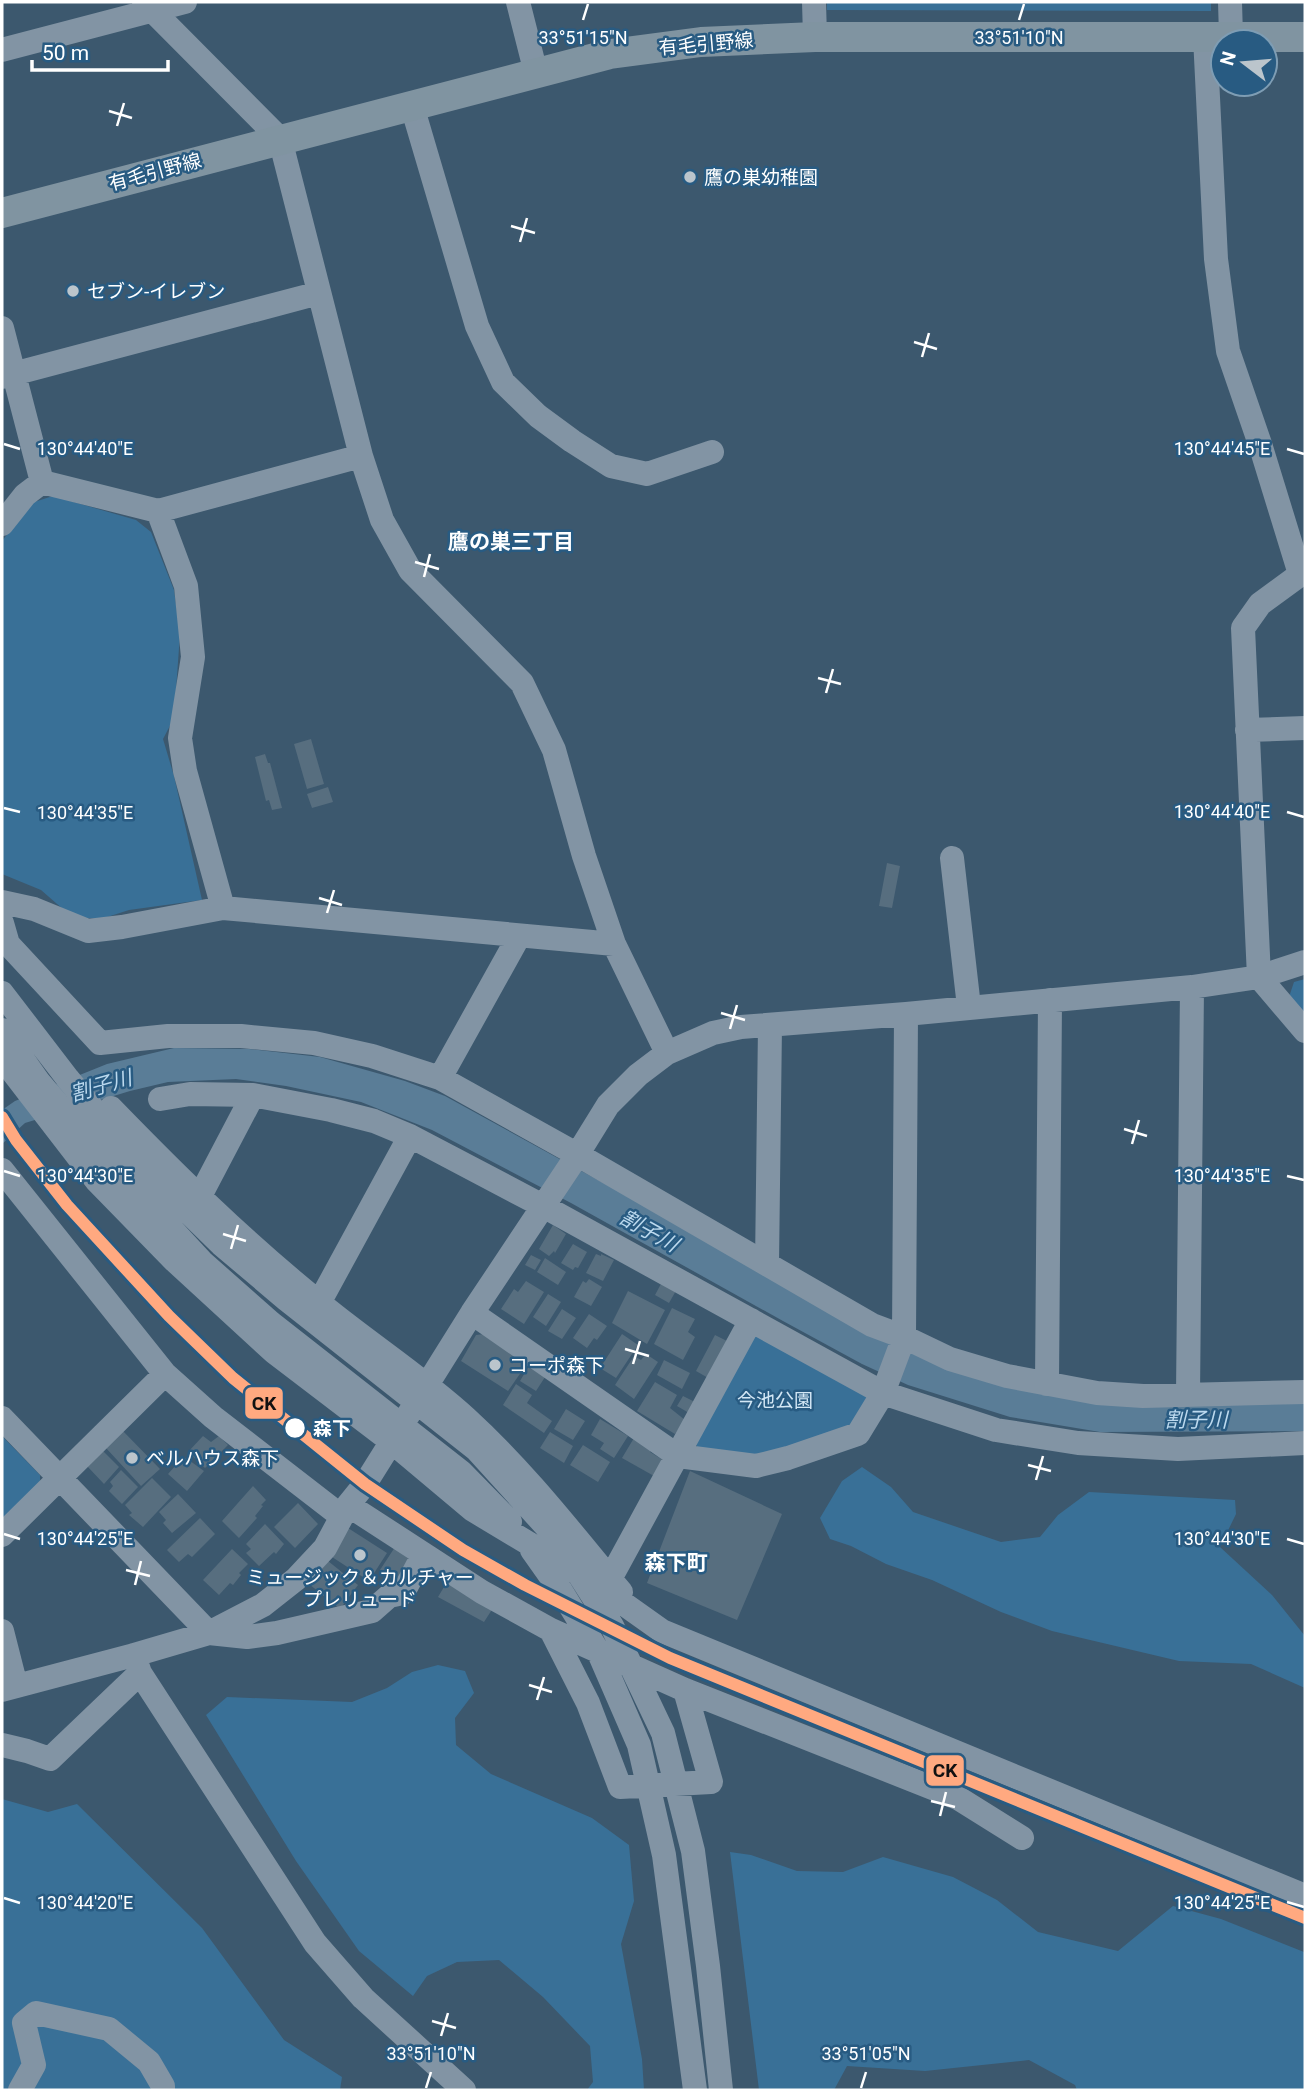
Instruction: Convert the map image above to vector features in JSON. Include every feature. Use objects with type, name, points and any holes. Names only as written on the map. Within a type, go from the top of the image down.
[{"type":"main road","name":"有毛引野線","points":[[2,213],[623,52],[701,43],[815,37],[1209,37]]},
{"type":"main road","name":"有毛引野線","points":[[1279,37],[1305,37]]},
{"type":"street","points":[[2,50],[148,6],[185,2]]},
{"type":"street","points":[[518,2],[536,73]]},
{"type":"street","points":[[814,2],[815,37]]},
{"type":"street","points":[[1221,28],[1230,2]]},
{"type":"street","points":[[148,6],[280,139],[361,456],[382,520],[410,570],[522,683],[554,750],[584,856],[614,944],[667,1054]]},
{"type":"street","points":[[1217,98],[1216,259],[1228,351],[1303,573],[1260,604],[1243,628],[1259,977],[1305,1031]]},
{"type":"street","points":[[412,106],[477,326],[503,382],[538,416],[572,442],[611,466],[647,474],[712,452]]},
{"type":"street","points":[[8,375],[319,293]]},
{"type":"street","points":[[2,328],[8,375],[42,482]]},
{"type":"street","points":[[42,482],[158,511],[361,456]]},
{"type":"street","points":[[2,524],[25,495],[42,482]]},
{"type":"street","points":[[158,511],[186,586],[193,657],[180,738],[185,771],[223,908]]},
{"type":"street","points":[[1247,730],[1305,727]]},
{"type":"street","points":[[952,859],[969,1007]]},
{"type":"street","points":[[2,902],[34,909],[88,931],[223,908],[614,944]]},
{"type":"street","points":[[2,923],[8,944],[100,1043],[168,1036],[241,1036],[314,1043],[372,1056],[440,1079],[873,1325],[950,1360],[1007,1376],[1097,1393],[1143,1396],[1305,1392]]},
{"type":"street","points":[[440,1079],[520,936]]},
{"type":"street","points":[[2,1632],[9,1688],[137,1664],[209,1633],[263,1605],[296,1579],[325,1548],[345,1511],[365,1484],[472,1313],[608,1105],[638,1075],[667,1054],[713,1033],[741,1027],[1192,987],[1259,977],[1305,962]]},
{"type":"street","points":[[2,984],[29,1006],[110,1106],[199,1198],[318,1303],[465,1416],[510,1460],[552,1506],[627,1600],[662,1631]]},
{"type":"street","points":[[1188,1395],[1192,987]]},
{"type":"street","points":[[7,1000],[136,1161],[221,1244],[475,1449],[554,1535],[612,1626],[663,1733],[693,1851],[722,2090]]},
{"type":"street","points":[[1047,1384],[1050,1000]]},
{"type":"street","points":[[472,1313],[678,1456],[756,1466],[858,1434],[885,1390],[903,1340],[906,1014]]},
{"type":"street","points":[[767,1264],[770,1024]]},
{"type":"street","points":[[2,1030],[38,1081],[76,1126],[202,1262],[271,1323],[461,1472],[516,1528],[562,1591],[599,1653],[639,1745],[664,1856],[695,2090]]},
{"type":"street","points":[[2,1058],[96,1180],[175,1261],[274,1352],[392,1442],[473,1510],[593,1582],[662,1631],[1305,1896]]},
{"type":"street","points":[[160,1099],[190,1094],[253,1095],[374,1121],[546,1202],[751,1320],[885,1390],[996,1430],[1079,1443],[1178,1449],[1305,1443]]},
{"type":"street","points":[[199,1198],[253,1095]]},
{"type":"street","points":[[318,1303],[410,1136]]},
{"type":"street","points":[[2,1170],[165,1374],[222,1425],[345,1511],[551,1630],[685,1690],[958,1798],[1022,1838]]},
{"type":"street","points":[[610,1579],[751,1320]]},
{"type":"street","points":[[2,1535],[165,1374]]},
{"type":"street","points":[[2,1418],[209,1633],[247,1637],[277,1633],[372,1611],[389,1596],[403,1593],[423,1555]]},
{"type":"street","points":[[551,1630],[588,1703],[620,1787],[711,1782],[685,1690]]},
{"type":"street","points":[[2,1745],[50,1759],[137,1664]]},
{"type":"street","points":[[137,1664],[315,1943],[363,1998],[464,2090]]},
{"type":"street","points":[[958,1798],[959,1787],[970,1759]]},
{"type":"street","points":[[20,2090],[34,2065],[24,2023],[36,2013],[110,2029],[149,2062],[163,2090]]},
{"type":"green space","points":[[827,2],[1211,2],[1211,11],[827,10]]},
{"type":"green space","points":[[53,496],[136,520],[151,532],[174,590],[180,634],[174,718],[163,739],[202,900],[129,910],[101,919],[72,917],[41,890],[2,874],[2,541],[31,503]]},
{"type":"green space","points":[[1305,979],[1305,1015],[1289,997],[1294,982]]},
{"type":"green space","name":"今池公園","points":[[760,1335],[866,1392],[868,1399],[856,1424],[765,1458],[697,1450],[696,1440],[751,1338]]},
{"type":"green space","points":[[2,1436],[40,1475],[40,1484],[2,1521]]},
{"type":"green space","points":[[862,1467],[891,1487],[913,1512],[1001,1542],[1040,1537],[1058,1515],[1089,1492],[1235,1500],[1236,1514],[1220,1547],[1272,1595],[1305,1636],[1305,1688],[1251,1664],[1179,1661],[1052,1631],[830,1539],[820,1518],[842,1481]]},
{"type":"green space","points":[[438,1665],[465,1671],[474,1693],[455,1718],[456,1745],[491,1774],[592,1818],[629,1845],[634,1901],[621,1944],[642,2059],[644,2090],[587,2090],[593,2082],[590,2046],[543,1997],[499,1960],[457,1962],[427,1976],[413,1996],[359,1951],[296,1861],[206,1715],[227,1697],[352,1702],[387,1688],[412,1672]]},
{"type":"green space","points":[[2,1799],[48,1812],[77,1804],[202,1928],[284,2040],[342,2077],[340,2090],[2,2090]]},
{"type":"green space","points":[[730,1852],[751,1855],[797,1871],[843,1872],[883,1857],[953,1877],[997,1900],[1038,1932],[1118,1951],[1173,1906],[1221,1919],[1304,1952],[1305,2090],[1077,2090],[1075,2085],[1029,2060],[925,2071],[847,2066],[834,2090],[759,2090]]},
{"type":"water","name":"割子川","points":[[174,1048],[249,1049],[320,1057],[405,1081],[445,1096],[965,1374],[1305,1402],[1305,1431],[1100,1432],[1010,1417],[908,1385],[862,1364],[571,1203],[432,1130],[361,1102],[286,1086],[236,1079],[168,1082],[25,1123],[2,1144],[2,1110],[15,1101],[107,1064]]},
{"type":"building","points":[[311,739],[324,784],[307,789],[294,744]]},
{"type":"building","points":[[265,754],[282,808],[272,810],[269,800],[266,801],[255,757]]},
{"type":"building","points":[[328,787],[333,802],[312,808],[307,794]]},
{"type":"building","points":[[887,863],[900,866],[892,908],[879,906]]},
{"type":"building","points":[[553,1225],[566,1234],[555,1253],[554,1251],[549,1256],[539,1249]]},
{"type":"building","points":[[573,1244],[587,1252],[578,1268],[573,1270],[561,1263]]},
{"type":"building","points":[[596,1254],[614,1260],[603,1281],[586,1273]]},
{"type":"building","points":[[531,1255],[541,1260],[535,1270],[525,1265]]},
{"type":"building","points":[[545,1258],[566,1272],[558,1285],[537,1272]]},
{"type":"building","points":[[589,1279],[602,1287],[591,1306],[574,1297],[583,1281],[586,1283]]},
{"type":"building","points":[[526,1281],[544,1292],[524,1324],[501,1309],[514,1289],[518,1292]]},
{"type":"building","points":[[662,1282],[677,1289],[669,1303],[655,1295]]},
{"type":"building","points":[[628,1291],[665,1310],[647,1344],[612,1323]]},
{"type":"building","points":[[548,1294],[561,1302],[546,1326],[533,1317]]},
{"type":"building","points":[[672,1308],[695,1319],[688,1332],[695,1337],[683,1360],[654,1344]]},
{"type":"building","points":[[562,1309],[576,1318],[562,1339],[548,1331]]},
{"type":"building","points":[[589,1314],[607,1326],[587,1348],[573,1338]]},
{"type":"building","name":"コーポ森下","points":[[484,1334],[522,1358],[524,1368],[508,1391],[461,1361],[476,1335]]},
{"type":"building","points":[[622,1334],[638,1345],[616,1378],[600,1368]]},
{"type":"building","points":[[715,1335],[729,1342],[710,1379],[696,1371]]},
{"type":"building","points":[[646,1354],[658,1362],[634,1399],[615,1385],[634,1356],[641,1360]]},
{"type":"building","points":[[664,1360],[690,1373],[682,1389],[657,1375]]},
{"type":"building","points":[[530,1364],[547,1374],[536,1391],[520,1381]]},
{"type":"building","points":[[655,1382],[677,1395],[670,1408],[685,1420],[675,1434],[637,1411]]},
{"type":"building","points":[[516,1384],[532,1395],[527,1403],[552,1421],[544,1433],[503,1405]]},
{"type":"building","points":[[683,1396],[695,1402],[689,1413],[677,1406]]},
{"type":"building","points":[[566,1409],[585,1421],[573,1440],[554,1429]]},
{"type":"building","points":[[600,1419],[628,1436],[614,1458],[600,1449],[604,1443],[591,1435]]},
{"type":"building","name":"ベルハウス森下","points":[[122,1430],[160,1469],[141,1486],[106,1448]]},
{"type":"building","points":[[550,1432],[573,1446],[564,1463],[540,1448]]},
{"type":"building","points":[[203,1436],[211,1442],[219,1436],[228,1445],[205,1468],[188,1452]]},
{"type":"building","points":[[634,1438],[652,1449],[650,1452],[663,1460],[654,1476],[622,1458]]},
{"type":"building","points":[[583,1445],[610,1462],[598,1482],[570,1465]]},
{"type":"building","points":[[102,1450],[119,1467],[104,1484],[87,1466]]},
{"type":"building","points":[[186,1458],[204,1471],[187,1491],[168,1474]]},
{"type":"building","points":[[121,1470],[138,1487],[122,1504],[109,1491],[113,1486],[110,1482]]},
{"type":"building","points":[[690,1471],[782,1514],[737,1620],[647,1583]]},
{"type":"building","points":[[152,1478],[171,1497],[143,1527],[129,1515],[132,1513],[125,1505]]},
{"type":"building","points":[[253,1486],[266,1500],[255,1516],[257,1518],[239,1538],[222,1521]]},
{"type":"building","points":[[178,1494],[196,1513],[172,1533],[163,1523],[166,1520],[159,1512]]},
{"type":"building","points":[[298,1503],[318,1524],[295,1548],[274,1527]]},
{"type":"building","points":[[200,1518],[215,1534],[192,1557],[188,1554],[179,1562],[167,1550]]},
{"type":"building","points":[[265,1524],[284,1544],[276,1554],[274,1552],[259,1566],[246,1553],[251,1549],[246,1544]]},
{"type":"building","name":"ミュージック＆カルチャー プレリュード","points":[[348,1528],[387,1553],[369,1581],[332,1557]]},
{"type":"building","points":[[395,1547],[412,1559],[397,1582],[380,1570]]},
{"type":"building","points":[[232,1549],[248,1564],[233,1585],[230,1583],[219,1595],[203,1580]]},
{"type":"building","points":[[328,1561],[358,1585],[340,1609],[309,1584]]},
{"type":"building","points":[[447,1582],[493,1608],[484,1622],[438,1597]]},
{"type":"transit line","name":"CK","points":[[2,1117],[16,1140],[67,1205],[169,1316],[233,1378],[365,1484],[463,1550],[525,1585],[670,1658],[1305,1918]]},
{"type":"place","name":"鷹の巣幼稚園","points":[[690,177]]},
{"type":"place","name":"セブン-イレブン","points":[[73,291]]},
{"type":"place","name":"コーポ森下","points":[[495,1365]]},
{"type":"place","name":"森下","points":[[295,1428]]},
{"type":"place","name":"ベルハウス森下","points":[[132,1458]]},
{"type":"place","name":"ミュージック＆カルチャー プレリュード","points":[[360,1555]]},
{"type":"district","name":"鷹の巣三丁目","points":[[511,542]]},
{"type":"district","name":"森下町","points":[[676,1563]]}]
